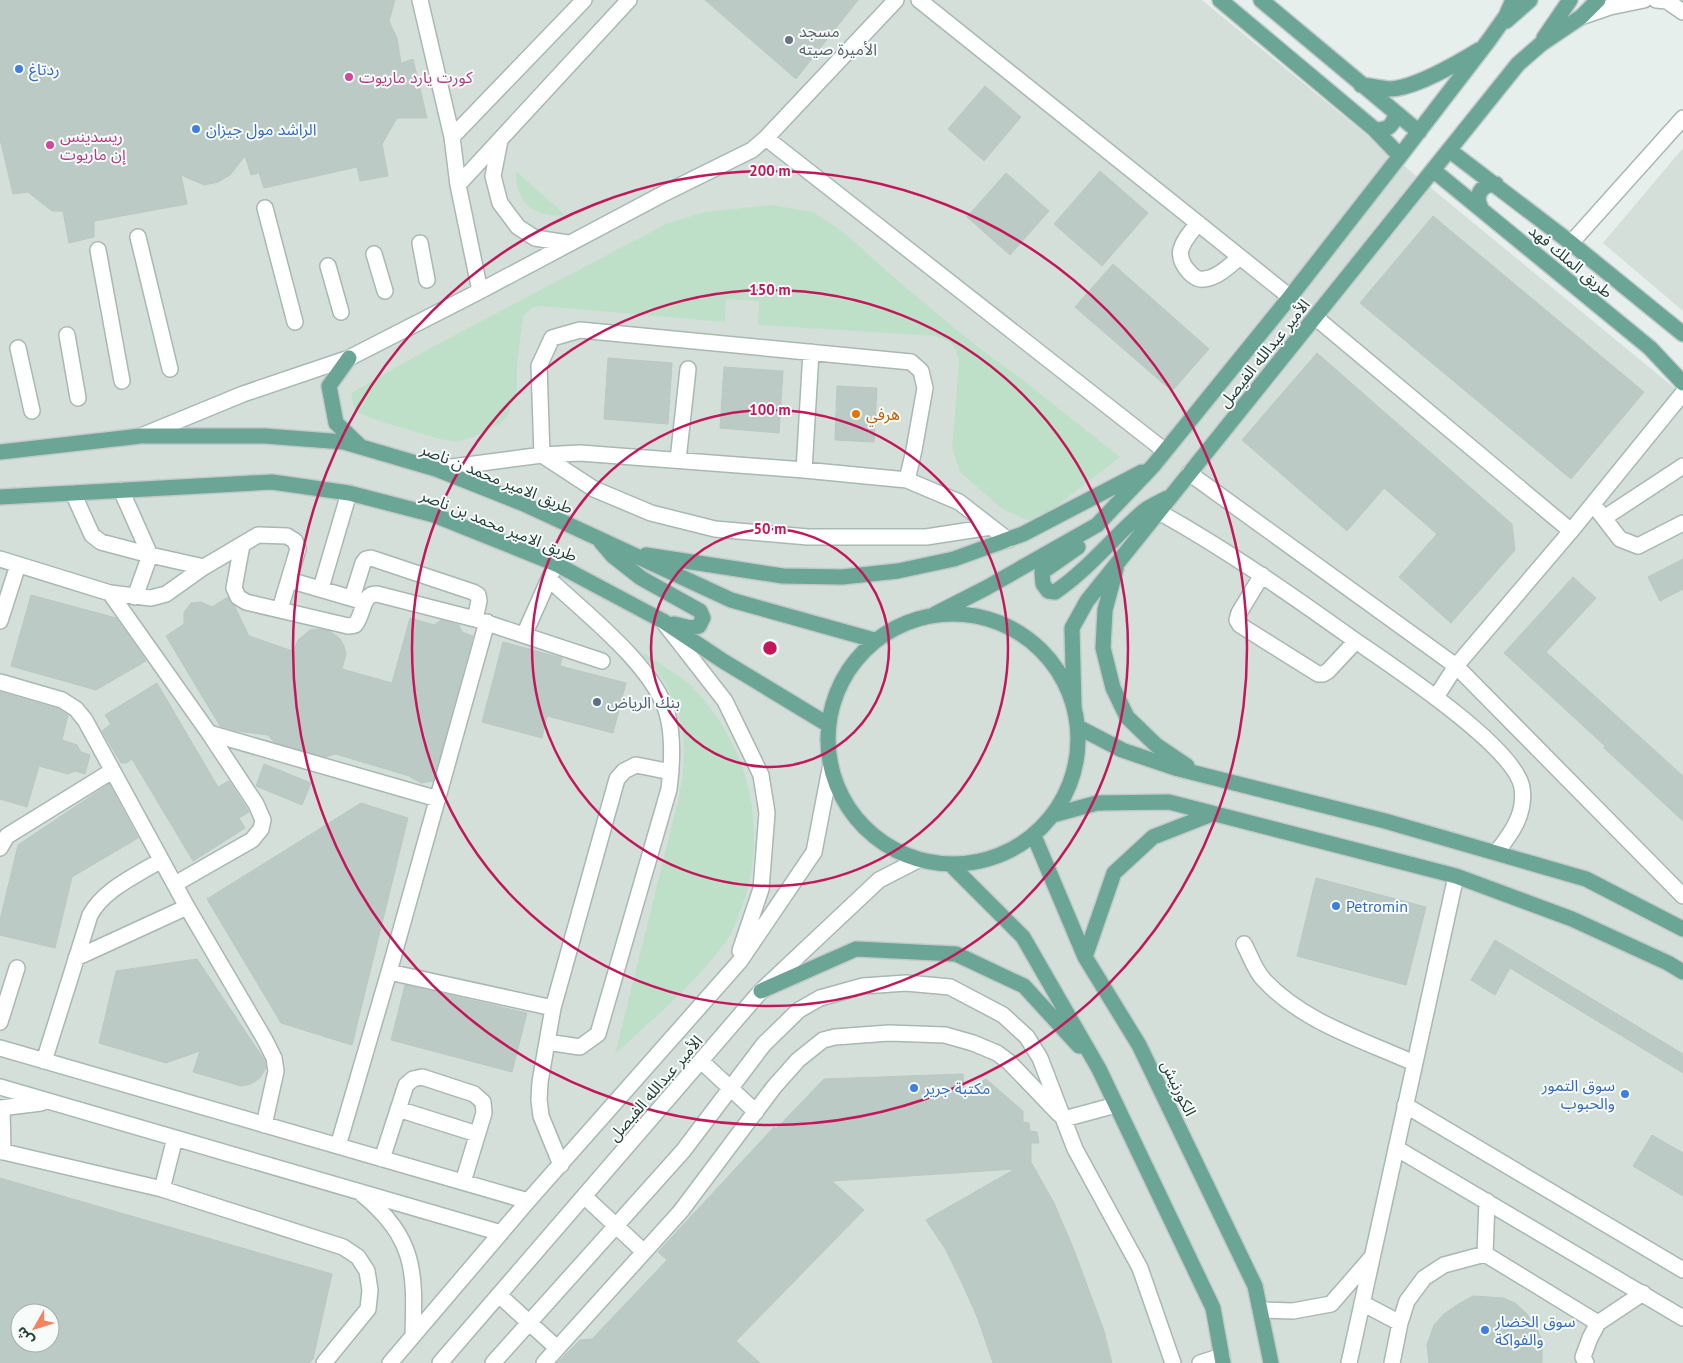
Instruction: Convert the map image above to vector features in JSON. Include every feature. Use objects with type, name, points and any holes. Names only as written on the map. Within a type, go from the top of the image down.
[{"type":"main road","points":[[1220,0],[1374,129],[1400,156]]},
{"type":"main road","points":[[1261,0],[1419,132]]},
{"type":"main road","points":[[1493,35],[1506,16],[1513,0]]},
{"type":"main road","points":[[1361,85],[1390,89],[1434,75],[1471,54],[1530,0]]},
{"type":"main road","points":[[1541,44],[1570,0]]},
{"type":"main road","points":[[1541,44],[1581,17],[1598,0]]},
{"type":"main road","name":"الأمير عبدالله الفيصل","points":[[935,614],[986,588],[1097,525],[1165,451],[1290,296],[1493,35]]},
{"type":"main road","name":"الأمير عبدالله الفيصل","points":[[1074,707],[1072,628],[1087,600],[1518,64],[1541,44]]},
{"type":"main road","points":[[1374,129],[1382,130],[1390,126],[1394,120],[1395,112]]},
{"type":"main road","name":"طريق الملك فهد","points":[[1449,150],[1572,243],[1683,334]]},
{"type":"main road","name":"طريق الملك فهد","points":[[1433,170],[1650,348],[1683,383]]},
{"type":"main road","points":[[1481,208],[1478,201],[1479,193],[1488,185],[1496,184]]},
{"type":"main road","points":[[349,358],[329,386],[336,423],[361,447]]},
{"type":"main road","name":"طريق الامير محمد ن ناصر","points":[[0,452],[141,436],[265,436],[344,442],[436,469],[524,504],[731,600],[874,640]]},
{"type":"main road","points":[[627,552],[783,576],[842,577],[907,569],[954,559],[1023,534],[1152,466]]},
{"type":"main road","name":"طريق الامير محمد بن ناصر","points":[[0,496],[272,482],[349,493],[434,515],[556,564],[663,621],[723,661],[827,724]]},
{"type":"main road","points":[[1097,525],[1076,549],[1042,572],[1043,584],[1048,591],[1055,592],[1064,586],[1088,566],[1145,510],[1173,494]]},
{"type":"main road","points":[[597,538],[613,556],[641,578],[700,611],[703,618],[698,626],[692,628],[663,621]]},
{"type":"main road","points":[[1119,562],[1105,610],[1103,648],[1113,688],[1127,717],[1156,745],[1197,773]]},
{"type":"main road","points":[[935,614],[972,614],[1006,625],[1037,645],[1060,673],[1074,707],[1078,727],[1077,758],[1069,788],[1053,815],[1034,836],[1008,852],[980,862],[951,865],[918,860],[879,840],[848,809],[830,769],[827,747],[827,724],[835,692],[851,663],[874,640],[903,622],[935,614]]},
{"type":"main road","points":[[1078,727],[1122,750],[1197,773],[1385,821],[1586,879],[1683,929]]},
{"type":"main road","points":[[1053,815],[1097,803],[1169,802],[1456,876],[1572,919],[1668,963],[1683,972]]},
{"type":"main road","points":[[1085,957],[1114,873],[1153,836],[1212,814]]},
{"type":"main road","name":"الكورنيش","points":[[1034,836],[1085,957],[1139,1045],[1255,1286],[1271,1363]]},
{"type":"main road","points":[[951,865],[1023,937],[1099,1068],[1213,1308],[1223,1360]]},
{"type":"main road","points":[[761,991],[856,949],[956,954],[1024,986],[1099,1068]]},
{"type":"street","points":[[420,0],[452,137],[458,185],[480,291]]},
{"type":"street","points":[[452,137],[584,0]]},
{"type":"street","points":[[458,185],[629,0]]},
{"type":"street","points":[[141,436],[244,394],[349,358],[480,291],[568,243],[752,150],[766,138],[896,0]]},
{"type":"street","points":[[919,0],[1290,296]]},
{"type":"street","points":[[1581,17],[1610,7],[1644,0]]},
{"type":"street","points":[[1656,0],[1667,1],[1683,12]]},
{"type":"street","points":[[1572,243],[1683,118]]},
{"type":"street","points":[[766,138],[1165,451]]},
{"type":"street","points":[[500,140],[493,176],[500,203],[518,227],[535,238],[568,243]]},
{"type":"street","points":[[265,208],[295,322]]},
{"type":"street","points":[[1198,223],[1185,241],[1180,253],[1182,265],[1194,277],[1202,280],[1210,278],[1220,273],[1240,257]]},
{"type":"street","points":[[138,237],[170,368]]},
{"type":"street","points":[[420,242],[427,280]]},
{"type":"street","points":[[98,250],[122,381]]},
{"type":"street","points":[[374,254],[385,292]]},
{"type":"street","points":[[328,266],[341,312]]},
{"type":"street","points":[[1315,317],[1571,531]]},
{"type":"street","points":[[542,454],[539,366],[552,338],[580,330],[911,362],[921,371],[925,388],[907,480]]},
{"type":"street","points":[[67,335],[78,398]]},
{"type":"street","points":[[18,348],[32,411]]},
{"type":"street","points":[[804,470],[811,352]]},
{"type":"street","points":[[678,460],[688,369]]},
{"type":"street","points":[[1436,697],[1456,666],[1571,531],[1683,393]]},
{"type":"street","points":[[436,469],[542,454],[580,453],[907,480],[959,502],[1008,540]]},
{"type":"street","points":[[542,454],[594,489],[610,496],[651,513],[715,529],[818,537],[926,536],[991,527]]},
{"type":"street","points":[[1604,518],[1683,466]]},
{"type":"street","points":[[1190,473],[1456,666],[1683,896]]},
{"type":"street","points":[[121,490],[150,555],[134,597]]},
{"type":"street","points":[[73,493],[92,536],[101,542],[204,567]]},
{"type":"street","points":[[321,588],[349,493]]},
{"type":"street","points":[[1593,504],[1620,539],[1638,546],[1683,524]]},
{"type":"street","points":[[1159,512],[1262,574],[1436,697],[1496,749],[1512,768],[1522,787],[1522,807],[1516,826],[1496,853]]},
{"type":"street","points":[[0,560],[110,593],[151,598],[166,594],[204,567],[258,535],[287,536],[296,541],[298,549],[280,610]]},
{"type":"street","points":[[242,545],[234,588],[238,597],[246,602],[348,626],[355,624],[360,618],[359,600],[363,563],[366,559],[371,558],[473,592],[478,595],[479,601],[481,620],[438,799],[338,1146]]},
{"type":"street","points":[[524,635],[556,564]]},
{"type":"street","points":[[0,621],[18,565]]},
{"type":"street","points":[[1262,574],[1238,613],[1237,620],[1240,625],[1318,674],[1328,671],[1356,641]]},
{"type":"street","points":[[547,1042],[580,1047],[598,1034],[669,789],[671,772],[671,734],[667,712],[655,688],[634,659],[549,579]]},
{"type":"street","points":[[289,580],[359,600],[372,594],[377,594],[481,620],[602,661]]},
{"type":"street","points":[[110,593],[209,733],[256,804],[263,820],[261,830],[252,840],[175,884]]},
{"type":"street","points":[[663,621],[725,701],[761,776],[767,813],[761,889],[734,968]]},
{"type":"street","points":[[0,682],[62,700],[76,708],[85,720],[161,860],[274,1058],[276,1071],[264,1125]]},
{"type":"street","points":[[209,733],[438,799]]},
{"type":"street","points":[[560,1165],[541,1116],[539,1100],[547,1042],[554,1008],[617,780],[624,771],[636,765],[671,772]]},
{"type":"street","name":"الأمير عبدالله الفيصل","points":[[501,1233],[740,961],[814,852],[830,769]]},
{"type":"street","points":[[0,848],[7,836],[112,771]]},
{"type":"street","points":[[44,1061],[90,915],[96,903],[161,860]]},
{"type":"street","name":"الأمير عبدالله الفيصل","points":[[440,1363],[761,991],[878,880],[918,860]]},
{"type":"street","points":[[1349,1363],[1456,876]]},
{"type":"street","points":[[76,958],[187,906]]},
{"type":"street","points":[[1244,944],[1263,979],[1287,1001],[1316,1020],[1414,1063]]},
{"type":"street","points":[[0,1022],[3,1003],[17,968]]},
{"type":"street","points":[[389,972],[554,1008]]},
{"type":"street","points":[[493,1363],[682,1151],[764,1044],[799,1010],[820,998],[863,986],[906,983],[950,987],[1003,1015],[1027,1038],[1040,1058],[1075,1149],[1140,1268],[1173,1363]]},
{"type":"street","points":[[544,1363],[681,1211],[774,1087],[798,1060],[823,1040],[835,1037],[889,1033],[945,1035],[973,1043],[997,1053],[1009,1062],[1064,1119]]},
{"type":"street","points":[[0,1048],[528,1202]]},
{"type":"street","points":[[701,1061],[756,1112]]},
{"type":"street","points":[[382,1159],[406,1085],[413,1079],[422,1077],[474,1094],[482,1102],[484,1113],[463,1182]]},
{"type":"street","points":[[0,1087],[501,1233],[390,1363]]},
{"type":"street","points":[[48,1102],[1,1108],[2,1151],[162,1190],[343,1246],[358,1257],[367,1271],[370,1290],[368,1309],[324,1363]]},
{"type":"street","points":[[1064,1119],[1116,1105]]},
{"type":"street","points":[[1405,1105],[1683,1270]]},
{"type":"street","points":[[398,1110],[477,1134]]},
{"type":"street","points":[[162,1190],[175,1138]]},
{"type":"street","points":[[1396,1148],[1683,1318]]},
{"type":"street","points":[[357,1190],[379,1208],[397,1230],[410,1261],[414,1292],[413,1336]]},
{"type":"street","points":[[584,1196],[644,1252]]},
{"type":"street","points":[[1485,1254],[1487,1201]]},
{"type":"street","points":[[1392,1363],[1400,1323],[1407,1301],[1424,1278],[1444,1265],[1485,1254],[1598,1323]]},
{"type":"street","points":[[1260,1310],[1293,1312],[1331,1304],[1372,1257]]},
{"type":"street","points":[[1586,1363],[1583,1358],[1598,1323],[1643,1293]]},
{"type":"street","points":[[499,1295],[557,1348]]},
{"type":"street","points":[[1362,1303],[1400,1323]]},
{"type":"street","points":[[1200,1363],[1223,1360]]},
{"type":"shaded area","points":[[0,0],[1202,0],[1683,395],[1683,1363],[0,1363]]},
{"type":"shaded area","points":[[1683,148],[1683,311],[1603,243]]},
{"type":"green space","points":[[516,171],[565,215],[554,216],[545,214],[529,206],[519,192],[516,182]]},
{"type":"green space","points":[[771,205],[813,212],[842,231],[975,345],[1023,380],[1120,457],[1036,522],[1025,519],[1001,508],[960,472],[952,448],[959,362],[955,347],[952,344],[935,336],[758,325],[759,301],[726,299],[725,322],[541,306],[531,308],[523,317],[517,366],[517,389],[507,417],[499,424],[473,437],[457,442],[439,439],[370,418],[355,411],[351,393],[434,346],[666,224],[704,212]]},
{"type":"green space","points":[[640,651],[690,685],[711,709],[728,735],[741,763],[750,793],[754,824],[753,855],[748,886],[732,932],[727,940],[690,983],[615,1054],[679,797],[684,753],[681,727],[673,700],[661,676]]},
{"type":"building","name":"الراشد مول جيزان","points":[[0,0],[395,0],[389,21],[397,38],[401,63],[413,59],[427,118],[397,118],[382,144],[388,176],[360,181],[357,167],[264,188],[259,173],[251,175],[245,156],[230,175],[218,182],[204,185],[181,175],[187,204],[94,221],[94,237],[69,243],[63,211],[52,211],[28,192],[13,194],[0,139]]},
{"type":"building","name":"مسجد الأميرة صيته","points":[[705,0],[858,0],[796,79]]},
{"type":"building","points":[[985,86],[1021,117],[984,161],[948,129]]},
{"type":"building","points":[[1100,171],[1148,213],[1102,266],[1054,224]]},
{"type":"building","points":[[1006,173],[1049,211],[1010,255],[967,217]]},
{"type":"building","points":[[1433,216],[1644,392],[1571,479],[1360,303]]},
{"type":"building","points":[[1113,264],[1209,349],[1172,391],[1075,307]]},
{"type":"building","points":[[1317,353],[1512,524],[1515,550],[1451,623],[1399,577],[1437,534],[1384,488],[1347,531],[1242,440]]},
{"type":"building","points":[[608,358],[672,363],[668,424],[604,419]]},
{"type":"building","points":[[724,367],[783,371],[779,433],[720,428]]},
{"type":"building","name":"هرفي","points":[[837,386],[877,388],[874,442],[835,440]]},
{"type":"building","points":[[1683,559],[1683,589],[1660,601],[1648,577]]},
{"type":"building","points":[[1573,577],[1596,598],[1546,652],[1683,776],[1683,821],[1504,653]]},
{"type":"building","points":[[31,595],[116,618],[146,661],[96,690],[11,666]]},
{"type":"building","points":[[228,597],[249,636],[293,651],[298,640],[310,630],[330,631],[340,639],[344,646],[346,654],[342,669],[392,683],[410,618],[434,625],[441,620],[459,625],[462,632],[473,636],[433,781],[421,783],[409,776],[336,754],[325,757],[274,742],[268,735],[237,731],[220,726],[166,636],[184,624],[184,612],[191,603],[201,602],[212,607]]},
{"type":"building","points":[[503,642],[562,658],[560,666],[626,683],[613,733],[547,716],[542,738],[482,722]]},
{"type":"building","points":[[157,683],[218,787],[229,781],[249,812],[239,818],[245,828],[193,861],[132,759],[126,763],[121,763],[102,731],[111,724],[105,715]]},
{"type":"building","points":[[0,692],[58,709],[68,715],[62,740],[77,745],[81,752],[90,755],[85,774],[75,771],[68,774],[39,766],[27,807],[0,799]]},
{"type":"building","points":[[264,764],[311,783],[302,805],[256,786]]},
{"type":"building","points":[[109,784],[138,838],[72,877],[55,948],[0,935],[0,920],[18,845]]},
{"type":"building","points":[[361,803],[408,818],[352,1045],[281,1023],[207,899]]},
{"type":"building","points":[[1316,878],[1426,907],[1406,985],[1297,956]]},
{"type":"building","points":[[1495,940],[1683,1054],[1683,1073],[1510,968],[1495,995],[1471,980]]},
{"type":"building","points":[[197,959],[265,1061],[266,1068],[260,1078],[251,1084],[241,1086],[193,1072],[200,1051],[166,1063],[99,1043],[116,971]]},
{"type":"building","points":[[405,985],[527,1013],[512,1072],[391,1040]]},
{"type":"building","points":[[963,1074],[964,1091],[986,1079],[1023,1111],[1023,1122],[1029,1123],[1030,1131],[1037,1132],[1039,1143],[1031,1143],[1031,1162],[1054,1203],[1074,1250],[1104,1331],[1112,1363],[993,1363],[978,1319],[963,1285],[946,1250],[926,1220],[1015,1169],[832,1181],[864,1210],[736,1341],[760,1363],[557,1363],[580,1340],[592,1339],[667,1260],[658,1252],[774,1127],[776,1129],[824,1079]]},
{"type":"building","points":[[1652,1135],[1683,1153],[1683,1196],[1633,1166]]},
{"type":"building","points":[[0,1178],[332,1274],[313,1359],[309,1363],[0,1363]]},
{"type":"building","name":"سوق الخضار والفواكة","points":[[1473,1296],[1503,1298],[1515,1303],[1526,1313],[1536,1326],[1542,1341],[1542,1363],[1429,1363],[1427,1345],[1434,1325],[1444,1314]]},
{"type":"place","name":"مسجد الأميرة صيته","points":[[789,40]]},
{"type":"place","name":"ردتاغ","points":[[19,69]]},
{"type":"place","name":"كورت يارد ماريوت","points":[[349,77]]},
{"type":"place","name":"الراشد مول جيزان","points":[[196,129]]},
{"type":"place","name":"ريسدينس إن ماريوت","points":[[50,145]]},
{"type":"place","name":"هرفي","points":[[856,414]]},
{"type":"place","name":"بنك الرياض","points":[[597,702]]},
{"type":"place","name":"Petromin","points":[[1336,906]]},
{"type":"place","name":"مكتبة جرير","points":[[914,1088]]},
{"type":"place","name":"سوق التمور والحبوب","points":[[1625,1094]]},
{"type":"place","name":"سوق الخضار والفواكة","points":[[1485,1330]]}]
